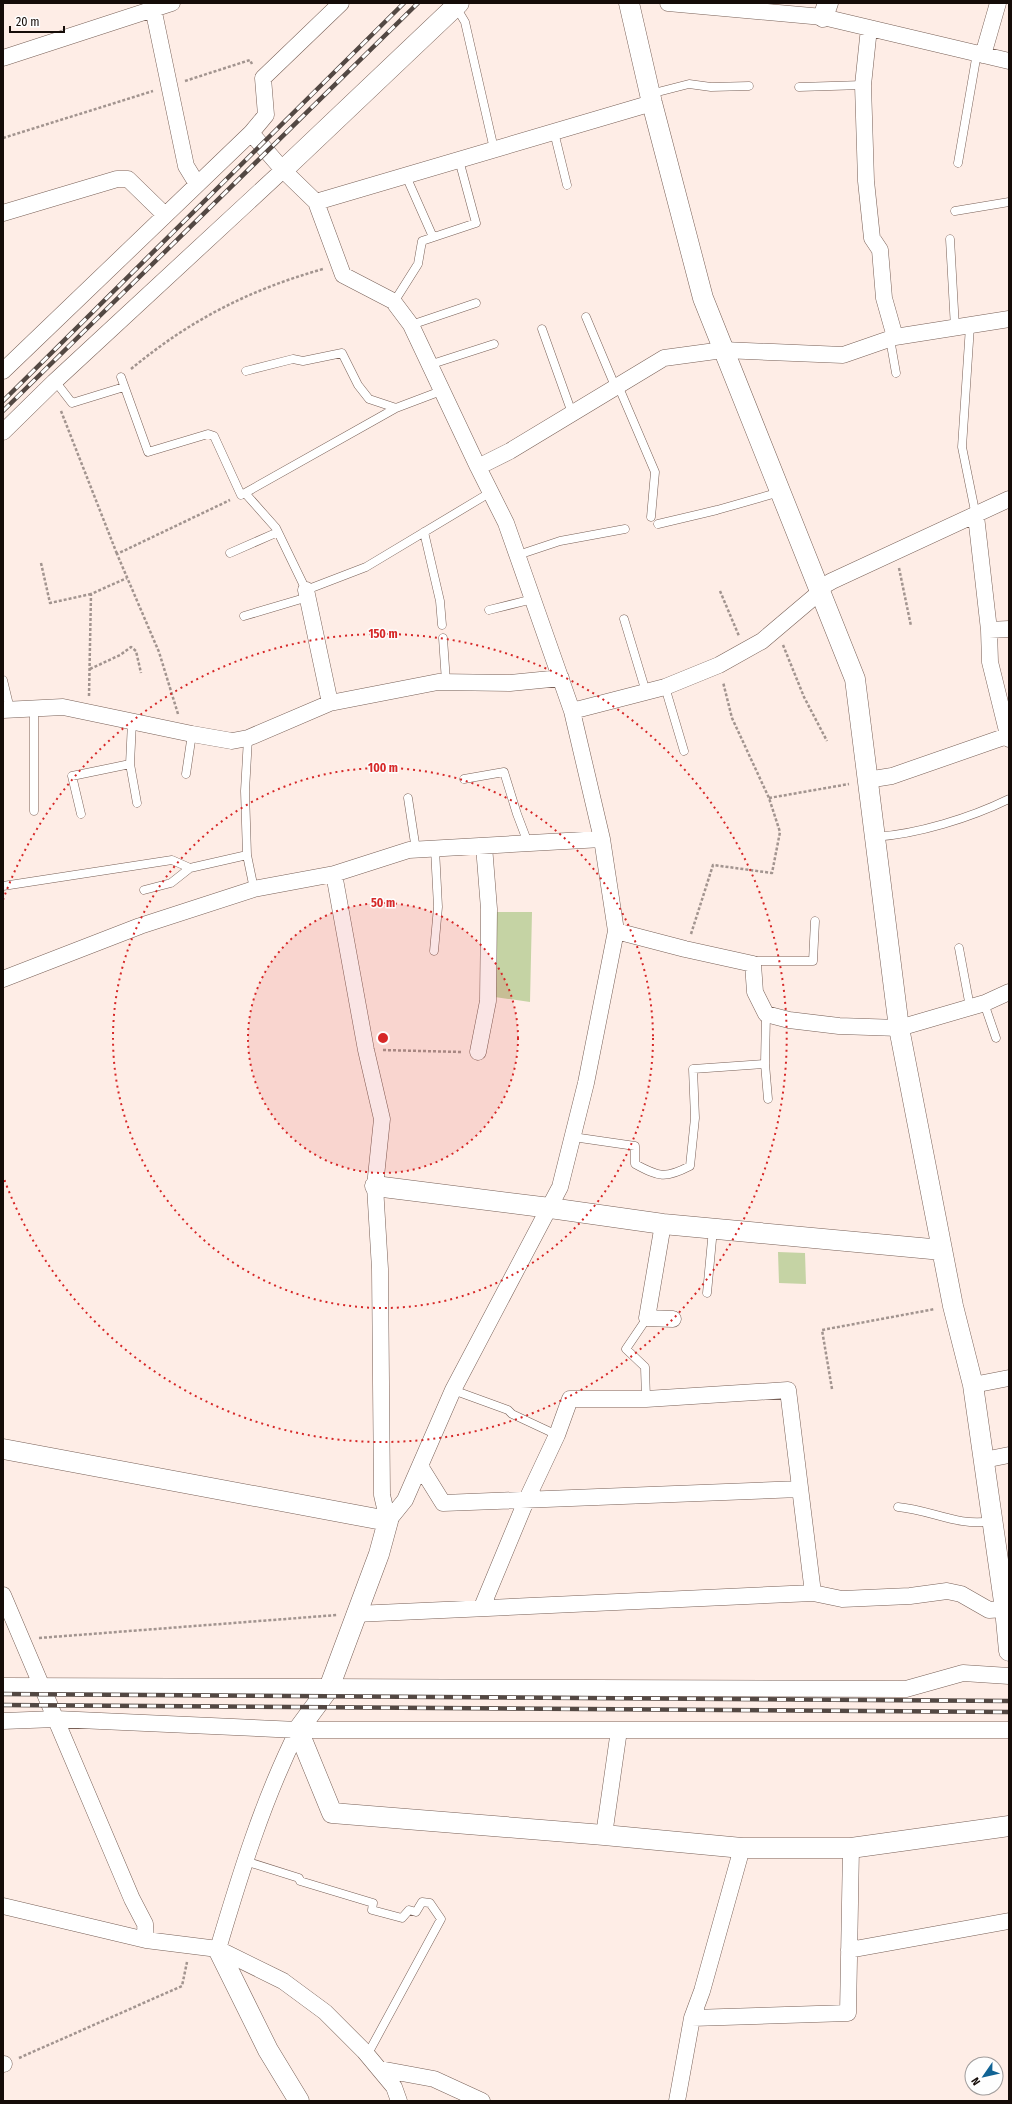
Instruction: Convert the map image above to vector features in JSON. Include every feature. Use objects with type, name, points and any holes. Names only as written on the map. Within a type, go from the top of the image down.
[{"type":"street","points":[[3,58],[152,6],[172,3]]},
{"type":"street","points":[[3,371],[251,133],[266,115],[263,78],[341,3]]},
{"type":"street","points":[[629,3],[651,98],[703,298],[821,591],[855,680],[899,1028],[953,1306],[973,1385],[1006,1609],[1009,1651]]},
{"type":"street","points":[[668,3],[826,10],[869,28],[1009,61]]},
{"type":"street","points":[[980,54],[998,3]]},
{"type":"street","points":[[3,432],[53,383],[283,170],[458,4]]},
{"type":"street","points":[[152,6],[186,166],[197,184]]},
{"type":"street","points":[[869,28],[863,85],[866,181],[872,238],[880,250],[884,298],[892,338]]},
{"type":"street","points":[[316,202],[554,132],[651,98]]},
{"type":"street","points":[[251,133],[283,170],[316,202],[343,275],[394,302],[411,325],[441,391],[506,523],[572,710],[602,839],[616,931],[586,1083],[560,1187],[453,1390],[405,1500],[388,1521],[379,1554],[355,1614],[329,1688],[298,1730],[282,1762],[245,1861],[218,1949],[268,2050],[299,2101]]},
{"type":"street","points":[[3,213],[117,179],[128,179],[165,215]]},
{"type":"street","points":[[478,467],[510,451],[615,386],[664,358],[723,350],[843,355],[892,338],[1009,319]]},
{"type":"street","points":[[572,710],[664,687],[719,665],[746,651],[777,630],[821,591],[825,585],[832,581],[1009,500]]},
{"type":"street","points":[[867,780],[892,776],[1008,737],[990,662],[989,630],[976,516]]},
{"type":"street","points":[[307,593],[330,703]]},
{"type":"street","points":[[989,630],[1009,629]]},
{"type":"street","points":[[7,709],[63,708],[187,733],[232,740],[248,738],[330,703],[438,682],[510,683],[561,678]]},
{"type":"street","points":[[3,979],[140,926],[254,889],[334,874],[409,850],[602,839]]},
{"type":"street","points":[[478,1052],[488,1001],[489,910],[484,846]]},
{"type":"street","points":[[334,874],[366,1050],[382,1119],[375,1186],[380,1269],[382,1495],[388,1521]]},
{"type":"street","points":[[616,931],[685,949],[753,964],[755,992],[766,1014],[789,1020],[839,1026],[899,1028],[977,1005],[1009,992]]},
{"type":"street","points":[[375,1186],[663,1224],[942,1250]]},
{"type":"street","points":[[663,1224],[647,1318],[673,1319]]},
{"type":"street","points":[[973,1385],[1009,1378]]},
{"type":"street","points":[[482,1607],[526,1500],[557,1435],[570,1399],[646,1399],[788,1390],[813,1593]]},
{"type":"street","points":[[3,1449],[388,1521]]},
{"type":"street","points":[[984,1460],[1009,1455]]},
{"type":"street","points":[[420,1466],[443,1503],[800,1489]]},
{"type":"street","points":[[355,1614],[813,1593],[842,1599],[910,1596],[948,1591],[961,1594],[989,1610],[1006,1609]]},
{"type":"street","points":[[3,1594],[132,1899],[145,1924],[146,1940]]},
{"type":"street","points":[[3,1686],[906,1689],[963,1672],[1009,1676]]},
{"type":"street","points":[[3,1721],[56,1719],[298,1730],[1009,1730]]},
{"type":"street","points":[[298,1730],[332,1813],[604,1834],[742,1848],[851,1848],[1009,1826]]},
{"type":"street","points":[[604,1834],[619,1730]]},
{"type":"street","points":[[677,2101],[692,2018],[702,1991],[742,1848]]},
{"type":"street","points":[[692,2018],[848,2013],[851,1848]]},
{"type":"street","points":[[3,1906],[146,1940],[218,1949],[283,1981],[325,2012],[380,2069],[394,2087],[400,2101]]},
{"type":"street","points":[[849,1950],[1009,1921]]},
{"type":"street","points":[[380,2069],[434,2079],[482,2101]]},
{"type":"lane","points":[[458,4],[465,22],[494,150]]},
{"type":"lane","points":[[958,162],[980,54]]},
{"type":"lane","points":[[651,98],[689,84],[711,87],[749,86]]},
{"type":"lane","points":[[799,88],[863,85]]},
{"type":"lane","points":[[554,132],[567,185]]},
{"type":"lane","points":[[394,302],[418,264],[422,241],[476,223],[459,160]]},
{"type":"lane","points":[[406,176],[432,238]]},
{"type":"lane","points":[[956,211],[1009,202]]},
{"type":"lane","points":[[950,239],[962,327],[962,447],[976,516]]},
{"type":"lane","points":[[411,325],[476,303]]},
{"type":"lane","points":[[586,317],[615,386],[620,390],[655,472],[651,516]]},
{"type":"lane","points":[[542,329],[572,413]]},
{"type":"lane","points":[[892,338],[896,374]]},
{"type":"lane","points":[[429,365],[494,344]]},
{"type":"lane","points":[[246,371],[293,358],[302,361],[342,353],[358,385],[368,399],[396,408]]},
{"type":"lane","points":[[122,377],[124,387],[148,452],[208,434],[214,436],[241,495]]},
{"type":"lane","points":[[53,383],[72,404],[124,387]]},
{"type":"lane","points":[[307,593],[278,532],[245,492],[396,408],[441,391]]},
{"type":"lane","points":[[244,616],[307,593],[366,567],[491,492]]},
{"type":"lane","points":[[658,524],[717,510],[781,492]]},
{"type":"lane","points":[[518,555],[560,541],[625,529]]},
{"type":"lane","points":[[230,553],[278,532]]},
{"type":"lane","points":[[424,532],[440,601],[442,625]]},
{"type":"lane","points":[[489,610],[533,599]]},
{"type":"lane","points":[[624,619],[646,692]]},
{"type":"lane","points":[[443,638],[446,682]]},
{"type":"lane","points":[[3,680],[7,709]]},
{"type":"lane","points":[[664,687],[684,751]]},
{"type":"lane","points":[[34,708],[34,811]]},
{"type":"lane","points":[[132,722],[130,764],[137,803]]},
{"type":"lane","points":[[186,774],[187,733]]},
{"type":"lane","points":[[248,738],[245,791],[247,855],[254,889]]},
{"type":"lane","points":[[80,814],[72,776],[130,764]]},
{"type":"lane","points":[[464,779],[504,772],[516,814],[528,843]]},
{"type":"lane","points":[[408,798],[416,850]]},
{"type":"lane","points":[[874,837],[900,834],[951,821],[1009,799]]},
{"type":"lane","points":[[434,951],[438,907],[435,849]]},
{"type":"lane","points":[[144,890],[171,883],[190,868],[247,855]]},
{"type":"lane","points":[[3,886],[172,860],[190,868]]},
{"type":"lane","points":[[753,964],[756,961],[813,960],[815,921]]},
{"type":"lane","points":[[959,948],[977,1005],[996,1038]]},
{"type":"lane","points":[[766,1014],[765,1064],[768,1100]]},
{"type":"lane","points":[[573,1137],[635,1146],[635,1164],[664,1176],[674,1175],[690,1166],[695,1118],[693,1068],[765,1064]]},
{"type":"lane","points":[[707,1293],[713,1229]]},
{"type":"lane","points":[[646,1399],[645,1367],[626,1349],[647,1318]]},
{"type":"lane","points":[[453,1390],[508,1410],[512,1414],[557,1435]]},
{"type":"lane","points":[[898,1507],[914,1508],[942,1518],[966,1523],[976,1524],[992,1521]]},
{"type":"lane","points":[[245,1861],[299,1878],[300,1881],[373,1903],[372,1910],[384,1914],[402,1918],[409,1910],[416,1912],[422,1902],[430,1903],[441,1919],[370,2048],[365,2052]]},
{"type":"path","points":[[3,138],[250,60],[263,78]]},
{"type":"path","points":[[122,377],[163,342],[212,313],[280,281],[339,264]]},
{"type":"path","points":[[53,383],[117,554],[159,652],[187,733]]},
{"type":"path","points":[[117,554],[241,495]]},
{"type":"path","points":[[895,552],[911,626]]},
{"type":"path","points":[[41,563],[50,603],[91,594],[127,578]]},
{"type":"path","points":[[720,591],[746,651]]},
{"type":"path","points":[[86,712],[90,669],[91,594]]},
{"type":"path","points":[[777,630],[804,697],[827,741]]},
{"type":"path","points":[[90,669],[116,658],[131,647],[136,651],[141,674]]},
{"type":"path","points":[[685,949],[713,865],[772,873],[780,832],[769,798],[727,706],[719,665]]},
{"type":"path","points":[[769,798],[867,780]]},
{"type":"path","points":[[366,1050],[478,1052]]},
{"type":"path","points":[[832,1389],[822,1330],[953,1306]]},
{"type":"path","points":[[22,1639],[355,1614]]},
{"type":"path","points":[[3,2064],[182,1986],[192,1945]]},
{"type":"green space","points":[[489,912],[532,912],[530,1002],[488,996]]},
{"type":"green space","points":[[778,1252],[805,1253],[806,1284],[779,1283]]},
{"type":"railway","points":[[3,401],[404,3]]},
{"type":"railway","points":[[3,411],[418,3]]},
{"type":"railway","points":[[3,1694],[1009,1701]]},
{"type":"railway","points":[[3,1705],[1009,1712]]}]
